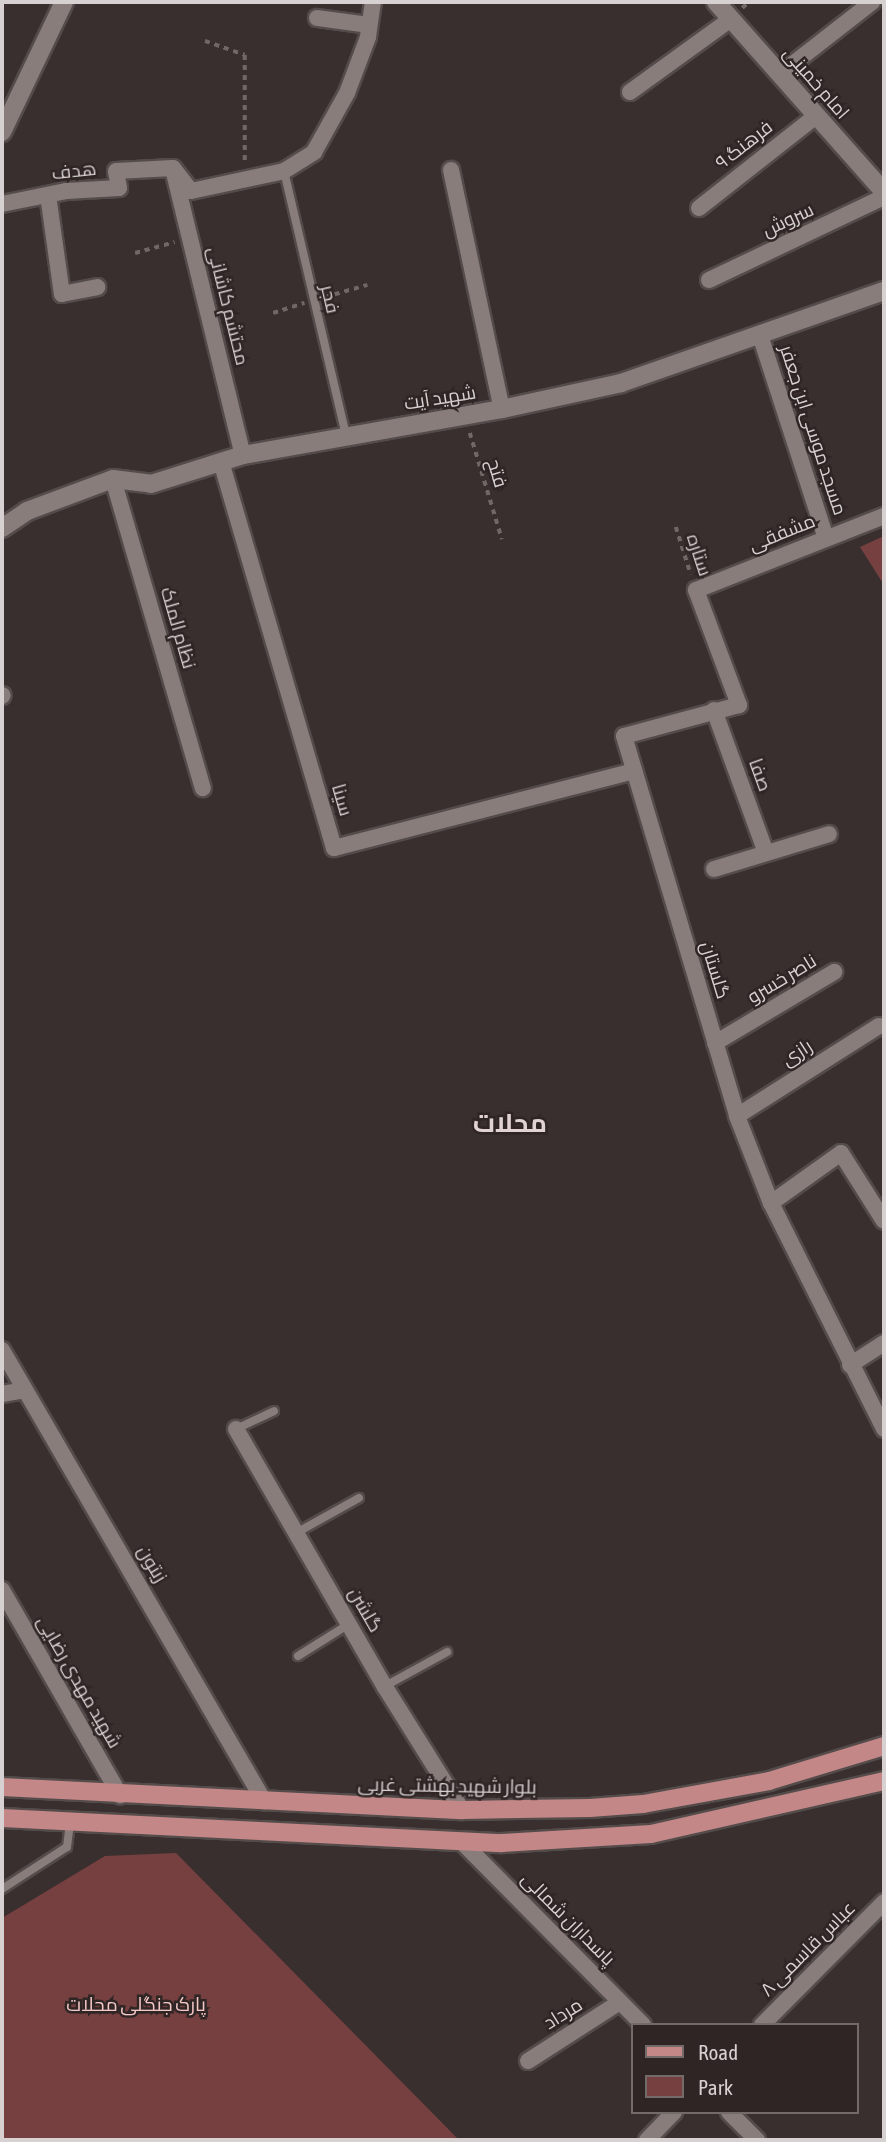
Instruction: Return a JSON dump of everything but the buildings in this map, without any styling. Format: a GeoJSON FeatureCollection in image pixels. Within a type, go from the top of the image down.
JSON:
{"type":"FeatureCollection","features":[{"type":"Feature","properties":{"kind":"main road","name":"بلوار شهید بهشتی غربی"},"geometry":{"type":"LineString","coordinates":[[2,1787],[462,1810],[643,1804],[769,1781],[884,1746]]}},
{"type":"Feature","properties":{"kind":"main road"},"geometry":{"type":"LineString","coordinates":[[2,1818],[463,1843],[651,1834],[883,1783]]}},
{"type":"Feature","properties":{"kind":"street"},"geometry":{"type":"LineString","coordinates":[[2,132],[64,2]]}},
{"type":"Feature","properties":{"kind":"street"},"geometry":{"type":"LineString","coordinates":[[173,167],[191,191],[284,171],[314,152],[347,93],[369,24],[373,2]]}},
{"type":"Feature","properties":{"kind":"street","name":"امام خمینی"},"geometry":{"type":"LineString","coordinates":[[716,2],[884,195]]}},
{"type":"Feature","properties":{"kind":"street"},"geometry":{"type":"LineString","coordinates":[[779,74],[872,2]]}},
{"type":"Feature","properties":{"kind":"street"},"geometry":{"type":"LineString","coordinates":[[317,18],[369,24]]}},
{"type":"Feature","properties":{"kind":"street"},"geometry":{"type":"LineString","coordinates":[[630,93],[731,19]]}},
{"type":"Feature","properties":{"kind":"street","name":"فرهنگ ۹"},"geometry":{"type":"LineString","coordinates":[[699,208],[816,116]]}},
{"type":"Feature","properties":{"kind":"street","name":"هدف"},"geometry":{"type":"LineString","coordinates":[[2,204],[48,195],[118,188],[116,171],[173,167]]}},
{"type":"Feature","properties":{"kind":"street","name":"محتشم کاشانی"},"geometry":{"type":"LineString","coordinates":[[173,167],[243,455]]}},
{"type":"Feature","properties":{"kind":"street"},"geometry":{"type":"LineString","coordinates":[[451,170],[502,410]]}},
{"type":"Feature","properties":{"kind":"street"},"geometry":{"type":"LineString","coordinates":[[48,195],[62,294],[97,287]]}},
{"type":"Feature","properties":{"kind":"street","name":"سروش"},"geometry":{"type":"LineString","coordinates":[[709,280],[884,195]]}},
{"type":"Feature","properties":{"kind":"street","name":"شهید آیت"},"geometry":{"type":"LineString","coordinates":[[2,528],[27,511],[113,479],[151,484],[222,465],[243,455],[465,414],[502,410],[621,383],[884,291]]}},
{"type":"Feature","properties":{"kind":"street","name":"مسجد موسی ابن جعفر"},"geometry":{"type":"LineString","coordinates":[[760,335],[827,538]]}},
{"type":"Feature","properties":{"kind":"street","name":"سینا"},"geometry":{"type":"LineString","coordinates":[[222,465],[334,848],[634,771]]}},
{"type":"Feature","properties":{"kind":"street","name":"نظام الملک"},"geometry":{"type":"LineString","coordinates":[[113,479],[203,788]]}},
{"type":"Feature","properties":{"kind":"street","name":"مشفقی"},"geometry":{"type":"LineString","coordinates":[[696,590],[884,516]]}},
{"type":"Feature","properties":{"kind":"street","name":"گلستان"},"geometry":{"type":"LineString","coordinates":[[696,590],[739,705],[624,736],[737,1116],[771,1203],[884,1429]]}},
{"type":"Feature","properties":{"kind":"street","name":"صفا"},"geometry":{"type":"LineString","coordinates":[[714,710],[766,853]]}},
{"type":"Feature","properties":{"kind":"street"},"geometry":{"type":"LineString","coordinates":[[714,869],[829,834]]}},
{"type":"Feature","properties":{"kind":"street","name":"ناصر خسرو"},"geometry":{"type":"LineString","coordinates":[[715,1043],[834,972]]}},
{"type":"Feature","properties":{"kind":"street","name":"رازی"},"geometry":{"type":"LineString","coordinates":[[737,1116],[879,1026]]}},
{"type":"Feature","properties":{"kind":"street"},"geometry":{"type":"LineString","coordinates":[[771,1203],[841,1153],[884,1221]]}},
{"type":"Feature","properties":{"kind":"street"},"geometry":{"type":"LineString","coordinates":[[850,1365],[884,1343]]}},
{"type":"Feature","properties":{"kind":"street","name":"زیتون"},"geometry":{"type":"LineString","coordinates":[[2,1350],[264,1801]]}},
{"type":"Feature","properties":{"kind":"street"},"geometry":{"type":"LineString","coordinates":[[2,1394],[25,1390]]}},
{"type":"Feature","properties":{"kind":"street","name":"گلشن"},"geometry":{"type":"LineString","coordinates":[[236,1429],[385,1686],[462,1810]]}},
{"type":"Feature","properties":{"kind":"street","name":"شهید مهدی رضایی"},"geometry":{"type":"LineString","coordinates":[[2,1590],[120,1795]]}},
{"type":"Feature","properties":{"kind":"street","name":"پاسداران شمالی"},"geometry":{"type":"LineString","coordinates":[[463,1843],[641,2023]]}},
{"type":"Feature","properties":{"kind":"street","name":"عباس قاسمی ۸"},"geometry":{"type":"LineString","coordinates":[[764,2023],[884,1902]]}},
{"type":"Feature","properties":{"kind":"street","name":"مرداد"},"geometry":{"type":"LineString","coordinates":[[528,2061],[620,2002]]}},
{"type":"Feature","properties":{"kind":"street"},"geometry":{"type":"LineString","coordinates":[[647,2140],[672,2114]]}},
{"type":"Feature","properties":{"kind":"street"},"geometry":{"type":"LineString","coordinates":[[731,2114],[757,2140]]}},
{"type":"Feature","properties":{"kind":"lane","name":"فجر"},"geometry":{"type":"LineString","coordinates":[[284,171],[346,435]]}},
{"type":"Feature","properties":{"kind":"lane"},"geometry":{"type":"LineString","coordinates":[[236,1429],[274,1411]]}},
{"type":"Feature","properties":{"kind":"lane"},"geometry":{"type":"LineString","coordinates":[[296,1533],[359,1498]]}},
{"type":"Feature","properties":{"kind":"lane"},"geometry":{"type":"LineString","coordinates":[[298,1656],[349,1624]]}},
{"type":"Feature","properties":{"kind":"lane"},"geometry":{"type":"LineString","coordinates":[[385,1686],[447,1652]]}},
{"type":"Feature","properties":{"kind":"lane"},"geometry":{"type":"LineString","coordinates":[[2,1889],[66,1847],[70,1822]]}},
{"type":"Feature","properties":{"kind":"path"},"geometry":{"type":"LineString","coordinates":[[205,41],[245,55],[246,179]]}},
{"type":"Feature","properties":{"kind":"path"},"geometry":{"type":"LineString","coordinates":[[135,253],[190,238]]}},
{"type":"Feature","properties":{"kind":"path"},"geometry":{"type":"LineString","coordinates":[[273,313],[368,285]]}},
{"type":"Feature","properties":{"kind":"path","name":"فتح"},"geometry":{"type":"LineString","coordinates":[[465,414],[502,539]]}},
{"type":"Feature","properties":{"kind":"path","name":"ستاره"},"geometry":{"type":"LineString","coordinates":[[676,527],[696,590]]}},
{"type":"Feature","properties":{"kind":"green space"},"geometry":{"type":"Polygon","coordinates":[[[884,536],[884,585],[860,547],[884,536]]]}},
{"type":"Feature","properties":{"kind":"green space","name":"پارک جنگلی محلات"},"geometry":{"type":"Polygon","coordinates":[[[176,1853],[459,2140],[2,2140],[2,1918],[105,1856],[176,1853]]]}},
{"type":"Feature","properties":{"kind":"district","name":"محلات"},"geometry":{"type":"Point","coordinates":[510,1124]}}]}
